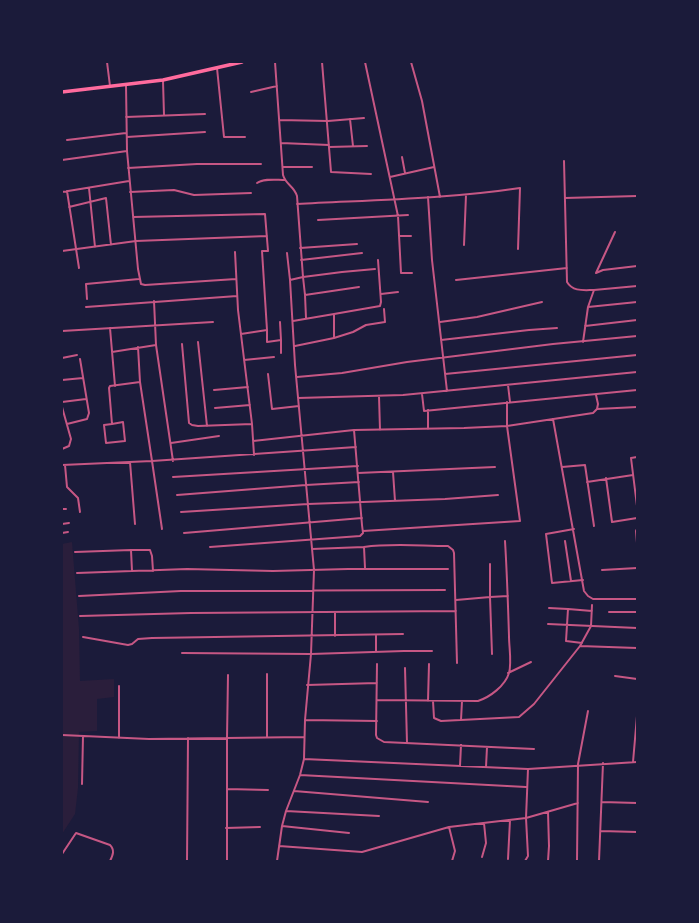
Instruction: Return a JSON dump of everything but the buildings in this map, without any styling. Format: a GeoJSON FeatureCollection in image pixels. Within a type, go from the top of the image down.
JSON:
{"type":"FeatureCollection","features":[{"type":"Feature","properties":{"kind":"main road"},"geometry":{"type":"LineString","coordinates":[[62,92],[163,80],[242,62]]}},
{"type":"Feature","properties":{"kind":"street"},"geometry":{"type":"LineString","coordinates":[[107,62],[110,86]]}},
{"type":"Feature","properties":{"kind":"street"},"geometry":{"type":"LineString","coordinates":[[275,62],[280,143],[285,180],[295,191],[297,204],[306,318]]}},
{"type":"Feature","properties":{"kind":"street"},"geometry":{"type":"LineString","coordinates":[[322,62],[331,172],[371,174]]}},
{"type":"Feature","properties":{"kind":"street"},"geometry":{"type":"LineString","coordinates":[[365,62],[395,198],[400,236],[401,273],[412,273]]}},
{"type":"Feature","properties":{"kind":"street"},"geometry":{"type":"LineString","coordinates":[[411,62],[422,101],[440,197]]}},
{"type":"Feature","properties":{"kind":"street"},"geometry":{"type":"LineString","coordinates":[[217,68],[224,137],[245,137]]}},
{"type":"Feature","properties":{"kind":"street"},"geometry":{"type":"LineString","coordinates":[[163,80],[164,115]]}},
{"type":"Feature","properties":{"kind":"street"},"geometry":{"type":"LineString","coordinates":[[126,84],[128,168],[139,280],[141,284],[145,285],[236,279]]}},
{"type":"Feature","properties":{"kind":"street"},"geometry":{"type":"LineString","coordinates":[[251,92],[277,86]]}},
{"type":"Feature","properties":{"kind":"street"},"geometry":{"type":"LineString","coordinates":[[126,117],[205,114]]}},
{"type":"Feature","properties":{"kind":"street"},"geometry":{"type":"LineString","coordinates":[[279,120],[328,121],[364,118]]}},
{"type":"Feature","properties":{"kind":"street"},"geometry":{"type":"LineString","coordinates":[[350,119],[353,146]]}},
{"type":"Feature","properties":{"kind":"street"},"geometry":{"type":"LineString","coordinates":[[127,136],[205,132]]}},
{"type":"Feature","properties":{"kind":"street"},"geometry":{"type":"LineString","coordinates":[[67,140],[126,133]]}},
{"type":"Feature","properties":{"kind":"street"},"geometry":{"type":"LineString","coordinates":[[280,143],[329,146],[367,146]]}},
{"type":"Feature","properties":{"kind":"street"},"geometry":{"type":"LineString","coordinates":[[62,160],[127,151]]}},
{"type":"Feature","properties":{"kind":"street"},"geometry":{"type":"LineString","coordinates":[[402,157],[405,173]]}},
{"type":"Feature","properties":{"kind":"street"},"geometry":{"type":"LineString","coordinates":[[564,161],[567,282],[570,287],[576,290],[637,286]]}},
{"type":"Feature","properties":{"kind":"street"},"geometry":{"type":"LineString","coordinates":[[128,168],[197,164],[261,164]]}},
{"type":"Feature","properties":{"kind":"street"},"geometry":{"type":"LineString","coordinates":[[283,167],[312,167]]}},
{"type":"Feature","properties":{"kind":"street"},"geometry":{"type":"LineString","coordinates":[[390,176],[434,167]]}},
{"type":"Feature","properties":{"kind":"street"},"geometry":{"type":"LineString","coordinates":[[257,183],[259,181],[285,180]]}},
{"type":"Feature","properties":{"kind":"street"},"geometry":{"type":"LineString","coordinates":[[62,192],[129,181]]}},
{"type":"Feature","properties":{"kind":"street"},"geometry":{"type":"LineString","coordinates":[[89,188],[95,247]]}},
{"type":"Feature","properties":{"kind":"street"},"geometry":{"type":"LineString","coordinates":[[297,204],[395,198],[428,198],[520,188],[518,248]]}},
{"type":"Feature","properties":{"kind":"street"},"geometry":{"type":"LineString","coordinates":[[130,192],[174,190],[194,195],[251,193]]}},
{"type":"Feature","properties":{"kind":"street"},"geometry":{"type":"LineString","coordinates":[[67,191],[79,268]]}},
{"type":"Feature","properties":{"kind":"street"},"geometry":{"type":"LineString","coordinates":[[464,244],[466,195]]}},
{"type":"Feature","properties":{"kind":"street"},"geometry":{"type":"LineString","coordinates":[[565,198],[637,196]]}},
{"type":"Feature","properties":{"kind":"street"},"geometry":{"type":"LineString","coordinates":[[69,207],[106,198],[111,245]]}},
{"type":"Feature","properties":{"kind":"street"},"geometry":{"type":"LineString","coordinates":[[428,198],[432,260],[447,391]]}},
{"type":"Feature","properties":{"kind":"street"},"geometry":{"type":"LineString","coordinates":[[133,216],[265,214],[268,251],[262,251],[267,342],[281,340]]}},
{"type":"Feature","properties":{"kind":"street"},"geometry":{"type":"LineString","coordinates":[[318,220],[408,215]]}},
{"type":"Feature","properties":{"kind":"street"},"geometry":{"type":"LineString","coordinates":[[616,232],[596,273],[603,270],[637,266]]}},
{"type":"Feature","properties":{"kind":"street"},"geometry":{"type":"LineString","coordinates":[[62,251],[136,242],[267,236]]}},
{"type":"Feature","properties":{"kind":"street"},"geometry":{"type":"LineString","coordinates":[[400,236],[411,236]]}},
{"type":"Feature","properties":{"kind":"street"},"geometry":{"type":"LineString","coordinates":[[300,248],[357,244]]}},
{"type":"Feature","properties":{"kind":"street"},"geometry":{"type":"LineString","coordinates":[[234,252],[237,296],[250,405],[254,455]]}},
{"type":"Feature","properties":{"kind":"street"},"geometry":{"type":"LineString","coordinates":[[277,861],[282,826],[286,811],[300,775],[304,760],[307,685],[311,654],[314,570],[296,377],[295,346],[287,253]]}},
{"type":"Feature","properties":{"kind":"street"},"geometry":{"type":"LineString","coordinates":[[301,260],[362,253]]}},
{"type":"Feature","properties":{"kind":"street"},"geometry":{"type":"LineString","coordinates":[[293,321],[380,306],[381,294],[378,260]]}},
{"type":"Feature","properties":{"kind":"street"},"geometry":{"type":"LineString","coordinates":[[456,280],[566,268]]}},
{"type":"Feature","properties":{"kind":"street"},"geometry":{"type":"LineString","coordinates":[[290,280],[303,277],[375,269]]}},
{"type":"Feature","properties":{"kind":"street"},"geometry":{"type":"LineString","coordinates":[[87,299],[86,284],[139,280]]}},
{"type":"Feature","properties":{"kind":"street"},"geometry":{"type":"LineString","coordinates":[[305,295],[359,286]]}},
{"type":"Feature","properties":{"kind":"street"},"geometry":{"type":"LineString","coordinates":[[583,342],[588,307],[594,290]]}},
{"type":"Feature","properties":{"kind":"street"},"geometry":{"type":"LineString","coordinates":[[381,294],[398,292]]}},
{"type":"Feature","properties":{"kind":"street"},"geometry":{"type":"LineString","coordinates":[[86,307],[237,296]]}},
{"type":"Feature","properties":{"kind":"street"},"geometry":{"type":"LineString","coordinates":[[154,302],[156,345],[173,460]]}},
{"type":"Feature","properties":{"kind":"street"},"geometry":{"type":"LineString","coordinates":[[440,322],[477,317],[542,302]]}},
{"type":"Feature","properties":{"kind":"street"},"geometry":{"type":"LineString","coordinates":[[588,307],[637,302]]}},
{"type":"Feature","properties":{"kind":"street"},"geometry":{"type":"LineString","coordinates":[[295,346],[334,338],[353,332],[366,325],[385,322],[384,310]]}},
{"type":"Feature","properties":{"kind":"street"},"geometry":{"type":"LineString","coordinates":[[334,314],[334,338]]}},
{"type":"Feature","properties":{"kind":"street"},"geometry":{"type":"LineString","coordinates":[[585,326],[637,320]]}},
{"type":"Feature","properties":{"kind":"street"},"geometry":{"type":"LineString","coordinates":[[62,331],[213,322]]}},
{"type":"Feature","properties":{"kind":"street"},"geometry":{"type":"LineString","coordinates":[[280,322],[281,353]]}},
{"type":"Feature","properties":{"kind":"street"},"geometry":{"type":"LineString","coordinates":[[110,328],[115,386]]}},
{"type":"Feature","properties":{"kind":"street"},"geometry":{"type":"LineString","coordinates":[[441,340],[557,328]]}},
{"type":"Feature","properties":{"kind":"street"},"geometry":{"type":"LineString","coordinates":[[241,334],[267,330]]}},
{"type":"Feature","properties":{"kind":"street"},"geometry":{"type":"LineString","coordinates":[[296,377],[342,373],[406,362],[637,336]]}},
{"type":"Feature","properties":{"kind":"street"},"geometry":{"type":"LineString","coordinates":[[198,342],[207,426]]}},
{"type":"Feature","properties":{"kind":"street"},"geometry":{"type":"LineString","coordinates":[[182,344],[188,419],[192,425],[207,426],[252,424]]}},
{"type":"Feature","properties":{"kind":"street"},"geometry":{"type":"LineString","coordinates":[[112,352],[156,345]]}},
{"type":"Feature","properties":{"kind":"street"},"geometry":{"type":"LineString","coordinates":[[138,347],[140,382],[162,529]]}},
{"type":"Feature","properties":{"kind":"street"},"geometry":{"type":"LineString","coordinates":[[62,358],[77,355]]}},
{"type":"Feature","properties":{"kind":"street"},"geometry":{"type":"LineString","coordinates":[[445,374],[637,355]]}},
{"type":"Feature","properties":{"kind":"street"},"geometry":{"type":"LineString","coordinates":[[244,360],[274,357]]}},
{"type":"Feature","properties":{"kind":"street"},"geometry":{"type":"LineString","coordinates":[[66,424],[87,420],[88,413],[80,359]]}},
{"type":"Feature","properties":{"kind":"street"},"geometry":{"type":"LineString","coordinates":[[298,398],[422,394],[637,372]]}},
{"type":"Feature","properties":{"kind":"street"},"geometry":{"type":"LineString","coordinates":[[268,374],[272,409],[299,406]]}},
{"type":"Feature","properties":{"kind":"street"},"geometry":{"type":"LineString","coordinates":[[62,380],[83,378]]}},
{"type":"Feature","properties":{"kind":"street"},"geometry":{"type":"LineString","coordinates":[[112,424],[108,390],[110,386],[140,382]]}},
{"type":"Feature","properties":{"kind":"street"},"geometry":{"type":"LineString","coordinates":[[363,531],[520,521],[507,426],[508,385]]}},
{"type":"Feature","properties":{"kind":"street"},"geometry":{"type":"LineString","coordinates":[[214,390],[248,387]]}},
{"type":"Feature","properties":{"kind":"street"},"geometry":{"type":"LineString","coordinates":[[422,394],[424,411],[637,390]]}},
{"type":"Feature","properties":{"kind":"street"},"geometry":{"type":"LineString","coordinates":[[253,441],[354,430],[507,426],[593,413],[597,409],[598,404],[596,395]]}},
{"type":"Feature","properties":{"kind":"street"},"geometry":{"type":"LineString","coordinates":[[379,396],[380,430]]}},
{"type":"Feature","properties":{"kind":"street"},"geometry":{"type":"LineString","coordinates":[[62,402],[86,399]]}},
{"type":"Feature","properties":{"kind":"street"},"geometry":{"type":"LineString","coordinates":[[215,408],[250,405]]}},
{"type":"Feature","properties":{"kind":"street"},"geometry":{"type":"LineString","coordinates":[[62,407],[70,443],[66,448],[62,449]]}},
{"type":"Feature","properties":{"kind":"street"},"geometry":{"type":"LineString","coordinates":[[597,409],[637,407]]}},
{"type":"Feature","properties":{"kind":"street"},"geometry":{"type":"LineString","coordinates":[[428,410],[428,429]]}},
{"type":"Feature","properties":{"kind":"street"},"geometry":{"type":"LineString","coordinates":[[553,419],[584,591],[592,599],[637,599]]}},
{"type":"Feature","properties":{"kind":"street"},"geometry":{"type":"LineString","coordinates":[[124,422],[125,441],[106,443],[104,425],[112,424],[124,422]]}},
{"type":"Feature","properties":{"kind":"street"},"geometry":{"type":"LineString","coordinates":[[210,548],[360,536],[363,531],[354,430]]}},
{"type":"Feature","properties":{"kind":"street"},"geometry":{"type":"LineString","coordinates":[[171,442],[219,436]]}},
{"type":"Feature","properties":{"kind":"street"},"geometry":{"type":"LineString","coordinates":[[80,512],[78,498],[67,487],[63,465],[173,460],[356,447]]}},
{"type":"Feature","properties":{"kind":"street"},"geometry":{"type":"LineString","coordinates":[[637,457],[631,458],[637,506]]}},
{"type":"Feature","properties":{"kind":"street"},"geometry":{"type":"LineString","coordinates":[[130,462],[135,524]]}},
{"type":"Feature","properties":{"kind":"street"},"geometry":{"type":"LineString","coordinates":[[562,467],[585,465],[594,526]]}},
{"type":"Feature","properties":{"kind":"street"},"geometry":{"type":"LineString","coordinates":[[173,477],[358,466]]}},
{"type":"Feature","properties":{"kind":"street"},"geometry":{"type":"LineString","coordinates":[[358,473],[495,467]]}},
{"type":"Feature","properties":{"kind":"street"},"geometry":{"type":"LineString","coordinates":[[393,472],[395,501]]}},
{"type":"Feature","properties":{"kind":"street"},"geometry":{"type":"LineString","coordinates":[[587,482],[634,475]]}},
{"type":"Feature","properties":{"kind":"street"},"geometry":{"type":"LineString","coordinates":[[606,478],[612,522],[637,518]]}},
{"type":"Feature","properties":{"kind":"street"},"geometry":{"type":"LineString","coordinates":[[177,495],[359,482]]}},
{"type":"Feature","properties":{"kind":"street"},"geometry":{"type":"LineString","coordinates":[[181,512],[498,495]]}},
{"type":"Feature","properties":{"kind":"street"},"geometry":{"type":"LineString","coordinates":[[184,533],[362,518]]}},
{"type":"Feature","properties":{"kind":"street"},"geometry":{"type":"LineString","coordinates":[[62,524],[69,523]]}},
{"type":"Feature","properties":{"kind":"street"},"geometry":{"type":"LineString","coordinates":[[637,529],[637,543]]}},
{"type":"Feature","properties":{"kind":"street"},"geometry":{"type":"LineString","coordinates":[[574,530],[546,534],[552,583],[583,580]]}},
{"type":"Feature","properties":{"kind":"street"},"geometry":{"type":"LineString","coordinates":[[62,533],[68,532]]}},
{"type":"Feature","properties":{"kind":"street"},"geometry":{"type":"LineString","coordinates":[[377,700],[478,701],[495,692],[508,673],[510,666],[505,541]]}},
{"type":"Feature","properties":{"kind":"street"},"geometry":{"type":"LineString","coordinates":[[565,541],[570,581]]}},
{"type":"Feature","properties":{"kind":"street"},"geometry":{"type":"LineString","coordinates":[[312,549],[372,546],[448,546],[453,550],[454,554],[457,662]]}},
{"type":"Feature","properties":{"kind":"street"},"geometry":{"type":"LineString","coordinates":[[364,547],[365,569]]}},
{"type":"Feature","properties":{"kind":"street"},"geometry":{"type":"LineString","coordinates":[[131,550],[132,571]]}},
{"type":"Feature","properties":{"kind":"street"},"geometry":{"type":"LineString","coordinates":[[75,552],[150,550],[153,570]]}},
{"type":"Feature","properties":{"kind":"street"},"geometry":{"type":"LineString","coordinates":[[490,564],[492,654]]}},
{"type":"Feature","properties":{"kind":"street"},"geometry":{"type":"LineString","coordinates":[[602,570],[637,568]]}},
{"type":"Feature","properties":{"kind":"street"},"geometry":{"type":"LineString","coordinates":[[77,573],[187,569],[448,569]]}},
{"type":"Feature","properties":{"kind":"street"},"geometry":{"type":"LineString","coordinates":[[79,596],[181,591],[445,590]]}},
{"type":"Feature","properties":{"kind":"street"},"geometry":{"type":"LineString","coordinates":[[456,600],[508,596]]}},
{"type":"Feature","properties":{"kind":"street"},"geometry":{"type":"LineString","coordinates":[[433,701],[433,715],[436,720],[441,721],[519,717],[534,704],[582,643],[591,626],[592,605]]}},
{"type":"Feature","properties":{"kind":"street"},"geometry":{"type":"LineString","coordinates":[[549,608],[592,611]]}},
{"type":"Feature","properties":{"kind":"street"},"geometry":{"type":"LineString","coordinates":[[568,609],[566,641],[582,643]]}},
{"type":"Feature","properties":{"kind":"street"},"geometry":{"type":"LineString","coordinates":[[80,616],[183,613],[456,611]]}},
{"type":"Feature","properties":{"kind":"street"},"geometry":{"type":"LineString","coordinates":[[335,612],[335,636]]}},
{"type":"Feature","properties":{"kind":"street"},"geometry":{"type":"LineString","coordinates":[[609,612],[637,612]]}},
{"type":"Feature","properties":{"kind":"street"},"geometry":{"type":"LineString","coordinates":[[548,624],[637,628]]}},
{"type":"Feature","properties":{"kind":"street"},"geometry":{"type":"LineString","coordinates":[[83,637],[128,645],[132,644],[138,639],[152,638],[403,634]]}},
{"type":"Feature","properties":{"kind":"street"},"geometry":{"type":"LineString","coordinates":[[376,635],[376,651]]}},
{"type":"Feature","properties":{"kind":"street"},"geometry":{"type":"LineString","coordinates":[[580,646],[637,648]]}},
{"type":"Feature","properties":{"kind":"street"},"geometry":{"type":"LineString","coordinates":[[182,653],[311,654],[376,651],[432,651]]}},
{"type":"Feature","properties":{"kind":"street"},"geometry":{"type":"LineString","coordinates":[[508,673],[531,662]]}},
{"type":"Feature","properties":{"kind":"street"},"geometry":{"type":"LineString","coordinates":[[377,664],[376,735],[380,740],[407,743],[534,749]]}},
{"type":"Feature","properties":{"kind":"street"},"geometry":{"type":"LineString","coordinates":[[428,701],[429,664]]}},
{"type":"Feature","properties":{"kind":"street"},"geometry":{"type":"LineString","coordinates":[[405,668],[407,743]]}},
{"type":"Feature","properties":{"kind":"street"},"geometry":{"type":"LineString","coordinates":[[267,674],[267,738]]}},
{"type":"Feature","properties":{"kind":"street"},"geometry":{"type":"LineString","coordinates":[[227,861],[228,675]]}},
{"type":"Feature","properties":{"kind":"street"},"geometry":{"type":"LineString","coordinates":[[614,676],[637,679]]}},
{"type":"Feature","properties":{"kind":"street"},"geometry":{"type":"LineString","coordinates":[[307,685],[377,683]]}},
{"type":"Feature","properties":{"kind":"street"},"geometry":{"type":"LineString","coordinates":[[119,686],[119,738]]}},
{"type":"Feature","properties":{"kind":"street"},"geometry":{"type":"LineString","coordinates":[[461,720],[462,701]]}},
{"type":"Feature","properties":{"kind":"street"},"geometry":{"type":"LineString","coordinates":[[577,861],[578,764],[588,711]]}},
{"type":"Feature","properties":{"kind":"street"},"geometry":{"type":"LineString","coordinates":[[633,762],[637,716]]}},
{"type":"Feature","properties":{"kind":"street"},"geometry":{"type":"LineString","coordinates":[[305,720],[377,721]]}},
{"type":"Feature","properties":{"kind":"street"},"geometry":{"type":"LineString","coordinates":[[62,735],[119,738],[304,737]]}},
{"type":"Feature","properties":{"kind":"street"},"geometry":{"type":"LineString","coordinates":[[82,784],[83,736]]}},
{"type":"Feature","properties":{"kind":"street"},"geometry":{"type":"LineString","coordinates":[[187,861],[188,738]]}},
{"type":"Feature","properties":{"kind":"street"},"geometry":{"type":"LineString","coordinates":[[460,766],[461,745]]}},
{"type":"Feature","properties":{"kind":"street"},"geometry":{"type":"LineString","coordinates":[[486,767],[487,747]]}},
{"type":"Feature","properties":{"kind":"street"},"geometry":{"type":"LineString","coordinates":[[304,760],[528,768],[578,764],[637,762]]}},
{"type":"Feature","properties":{"kind":"street"},"geometry":{"type":"LineString","coordinates":[[599,861],[604,763]]}},
{"type":"Feature","properties":{"kind":"street"},"geometry":{"type":"LineString","coordinates":[[525,861],[528,856],[526,787],[528,768]]}},
{"type":"Feature","properties":{"kind":"street"},"geometry":{"type":"LineString","coordinates":[[300,775],[526,787]]}},
{"type":"Feature","properties":{"kind":"street"},"geometry":{"type":"LineString","coordinates":[[227,789],[268,790]]}},
{"type":"Feature","properties":{"kind":"street"},"geometry":{"type":"LineString","coordinates":[[294,791],[428,802]]}},
{"type":"Feature","properties":{"kind":"street"},"geometry":{"type":"LineString","coordinates":[[602,802],[637,803]]}},
{"type":"Feature","properties":{"kind":"street"},"geometry":{"type":"LineString","coordinates":[[279,846],[362,852],[449,827],[526,818],[578,803]]}},
{"type":"Feature","properties":{"kind":"street"},"geometry":{"type":"LineString","coordinates":[[286,811],[379,816]]}},
{"type":"Feature","properties":{"kind":"street"},"geometry":{"type":"LineString","coordinates":[[548,812],[548,861]]}},
{"type":"Feature","properties":{"kind":"street"},"geometry":{"type":"LineString","coordinates":[[508,859],[510,820]]}},
{"type":"Feature","properties":{"kind":"street"},"geometry":{"type":"LineString","coordinates":[[482,857],[486,843],[484,823]]}},
{"type":"Feature","properties":{"kind":"street"},"geometry":{"type":"LineString","coordinates":[[282,826],[349,832]]}},
{"type":"Feature","properties":{"kind":"street"},"geometry":{"type":"LineString","coordinates":[[226,828],[260,827]]}},
{"type":"Feature","properties":{"kind":"street"},"geometry":{"type":"LineString","coordinates":[[449,827],[455,852],[452,861]]}},
{"type":"Feature","properties":{"kind":"street"},"geometry":{"type":"LineString","coordinates":[[601,832],[637,832]]}},
{"type":"Feature","properties":{"kind":"street"},"geometry":{"type":"LineString","coordinates":[[62,854],[76,833],[110,845],[114,852],[110,861]]}},
{"type":"Feature","properties":{"kind":"shaded area"},"geometry":{"type":"Polygon","coordinates":[[[72,542],[79,629],[80,681],[114,679],[114,697],[97,699],[97,731],[79,732],[78,788],[75,814],[62,834],[62,544],[72,542]]]}}]}
